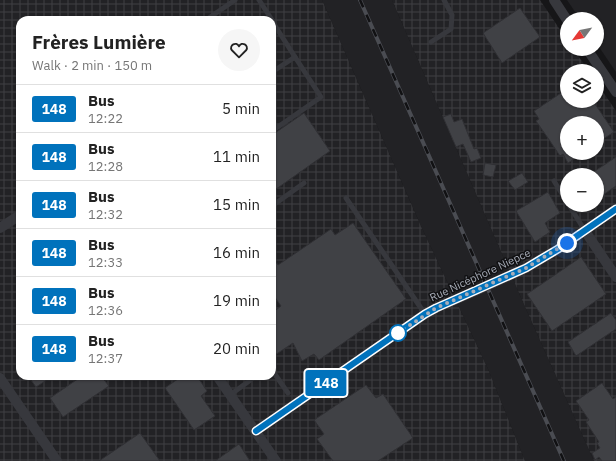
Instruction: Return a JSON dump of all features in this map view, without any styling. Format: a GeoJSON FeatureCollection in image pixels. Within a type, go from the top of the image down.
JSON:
{"type":"FeatureCollection","features":[{"type":"Feature","properties":{"kind":"street"},"geometry":{"type":"LineString","coordinates":[[554,0],[562,12]]}},
{"type":"Feature","properties":{"kind":"street"},"geometry":{"type":"LineString","coordinates":[[592,56],[614,86]]}},
{"type":"Feature","properties":{"kind":"street","name":"Rue Nicéphore Niepce"},"geometry":{"type":"LineString","coordinates":[[256,431],[425,314],[526,268],[558,249],[616,209]]}},
{"type":"Feature","properties":{"kind":"street"},"geometry":{"type":"LineString","coordinates":[[0,228],[16,218]]}},
{"type":"Feature","properties":{"kind":"street"},"geometry":{"type":"LineString","coordinates":[[585,231],[616,277]]}},
{"type":"Feature","properties":{"kind":"street"},"geometry":{"type":"LineString","coordinates":[[0,378],[57,461]]}},
{"type":"Feature","properties":{"kind":"street"},"geometry":{"type":"LineString","coordinates":[[220,380],[276,461]]}},
{"type":"Feature","properties":{"kind":"lane"},"geometry":{"type":"LineString","coordinates":[[212,16],[235,0]]}},
{"type":"Feature","properties":{"kind":"lane"},"geometry":{"type":"LineString","coordinates":[[259,0],[269,16]]}},
{"type":"Feature","properties":{"kind":"lane"},"geometry":{"type":"LineString","coordinates":[[431,42],[451,29],[452,15],[444,0]]}},
{"type":"Feature","properties":{"kind":"lane"},"geometry":{"type":"LineString","coordinates":[[276,26],[321,97],[276,128]]}},
{"type":"Feature","properties":{"kind":"lane"},"geometry":{"type":"LineString","coordinates":[[276,69],[295,57]]}},
{"type":"Feature","properties":{"kind":"lane"},"geometry":{"type":"LineString","coordinates":[[554,181],[560,191]]}},
{"type":"Feature","properties":{"kind":"lane"},"geometry":{"type":"LineString","coordinates":[[276,203],[304,183]]}},
{"type":"Feature","properties":{"kind":"lane"},"geometry":{"type":"LineString","coordinates":[[346,198],[425,314]]}},
{"type":"Feature","properties":{"kind":"lane"},"geometry":{"type":"LineString","coordinates":[[573,212],[585,231]]}},
{"type":"Feature","properties":{"kind":"lane"},"geometry":{"type":"LineString","coordinates":[[276,376],[288,393]]}},
{"type":"Feature","properties":{"kind":"lane"},"geometry":{"type":"LineString","coordinates":[[230,395],[251,380]]}},
{"type":"Feature","properties":{"kind":"shaded area"},"geometry":{"type":"Polygon","coordinates":[[[0,0],[322,0],[420,224],[488,369],[525,461],[0,461],[0,0]]]}},
{"type":"Feature","properties":{"kind":"shaded area"},"geometry":{"type":"Polygon","coordinates":[[[322,0],[392,0],[522,300],[594,461],[525,461],[488,369],[420,224],[322,0]]]}},
{"type":"Feature","properties":{"kind":"shaded area"},"geometry":{"type":"Polygon","coordinates":[[[392,0],[540,0],[560,30],[560,56],[578,56],[584,64],[560,64],[560,108],[604,108],[604,93],[616,111],[616,461],[594,461],[522,300],[392,0]]]}},
{"type":"Feature","properties":{"kind":"shaded area"},"geometry":{"type":"Polygon","coordinates":[[[567,0],[616,0],[616,72],[604,54],[604,12],[575,12],[567,0]]]}},
{"type":"Feature","properties":{"kind":"building"},"geometry":{"type":"Polygon","coordinates":[[[520,8],[540,37],[502,63],[483,33],[520,8]]]}},
{"type":"Feature","properties":{"kind":"building"},"geometry":{"type":"Polygon","coordinates":[[[560,94],[560,108],[598,108],[603,116],[560,116],[560,156],[536,121],[539,119],[534,111],[560,94]]]}},
{"type":"Feature","properties":{"kind":"building"},"geometry":{"type":"Polygon","coordinates":[[[304,113],[330,151],[276,189],[276,132],[304,113]]]}},
{"type":"Feature","properties":{"kind":"building"},"geometry":{"type":"Polygon","coordinates":[[[451,114],[454,122],[462,119],[474,149],[477,148],[481,158],[471,162],[463,144],[456,147],[443,117],[451,114]]]}},
{"type":"Feature","properties":{"kind":"building"},"geometry":{"type":"Polygon","coordinates":[[[604,117],[614,132],[604,138],[604,117]]]}},
{"type":"Feature","properties":{"kind":"building"},"geometry":{"type":"Polygon","coordinates":[[[616,157],[616,186],[604,194],[604,168],[600,168],[616,157]]]}},
{"type":"Feature","properties":{"kind":"building"},"geometry":{"type":"Polygon","coordinates":[[[485,163],[496,165],[493,177],[483,175],[485,163]]]}},
{"type":"Feature","properties":{"kind":"building"},"geometry":{"type":"Polygon","coordinates":[[[522,173],[528,182],[515,190],[508,181],[522,173]]]}},
{"type":"Feature","properties":{"kind":"building"},"geometry":{"type":"Polygon","coordinates":[[[548,192],[560,213],[545,223],[550,232],[535,242],[516,211],[548,192]]]}},
{"type":"Feature","properties":{"kind":"building"},"geometry":{"type":"Polygon","coordinates":[[[353,223],[406,299],[319,360],[314,354],[302,361],[293,343],[276,354],[276,310],[281,306],[276,299],[276,262],[278,265],[331,229],[335,235],[353,223]]]}},
{"type":"Feature","properties":{"kind":"building"},"geometry":{"type":"Polygon","coordinates":[[[581,257],[606,294],[552,331],[527,294],[581,257]]]}},
{"type":"Feature","properties":{"kind":"building"},"geometry":{"type":"Polygon","coordinates":[[[611,313],[616,320],[616,329],[576,356],[568,342],[611,313]]]}},
{"type":"Feature","properties":{"kind":"building"},"geometry":{"type":"Polygon","coordinates":[[[31,380],[47,380],[36,387],[31,380]]]}},
{"type":"Feature","properties":{"kind":"building"},"geometry":{"type":"Polygon","coordinates":[[[76,380],[104,380],[109,386],[63,417],[50,398],[76,380]]]}},
{"type":"Feature","properties":{"kind":"building"},"geometry":{"type":"Polygon","coordinates":[[[176,380],[200,380],[207,391],[201,396],[215,416],[194,430],[165,388],[176,380]]]}},
{"type":"Feature","properties":{"kind":"building"},"geometry":{"type":"Polygon","coordinates":[[[602,383],[613,399],[616,397],[616,461],[602,461],[599,457],[595,460],[592,453],[600,448],[597,443],[599,442],[586,422],[589,420],[576,401],[602,383]]]}},
{"type":"Feature","properties":{"kind":"building"},"geometry":{"type":"Polygon","coordinates":[[[366,385],[376,398],[383,394],[413,438],[378,461],[333,461],[317,439],[324,434],[314,420],[366,385]]]}},
{"type":"Feature","properties":{"kind":"building"},"geometry":{"type":"Polygon","coordinates":[[[140,433],[160,461],[99,461],[140,433]]]}},
{"type":"Feature","properties":{"kind":"building"},"geometry":{"type":"Polygon","coordinates":[[[239,444],[250,461],[215,461],[239,444]]]}},
{"type":"Feature","properties":{"kind":"railway"},"geometry":{"type":"LineString","coordinates":[[360,0],[564,461]]}},
{"type":"Feature","properties":{"kind":"bus line","name":"148"},"geometry":{"type":"LineString","coordinates":[[256,431],[425,314],[526,268],[558,249],[616,209]]}},
{"type":"Feature","properties":{"kind":"route"},"geometry":{"type":"LineString","coordinates":[[398,333],[436,308],[484,288],[526,268],[567,243]]}}]}
